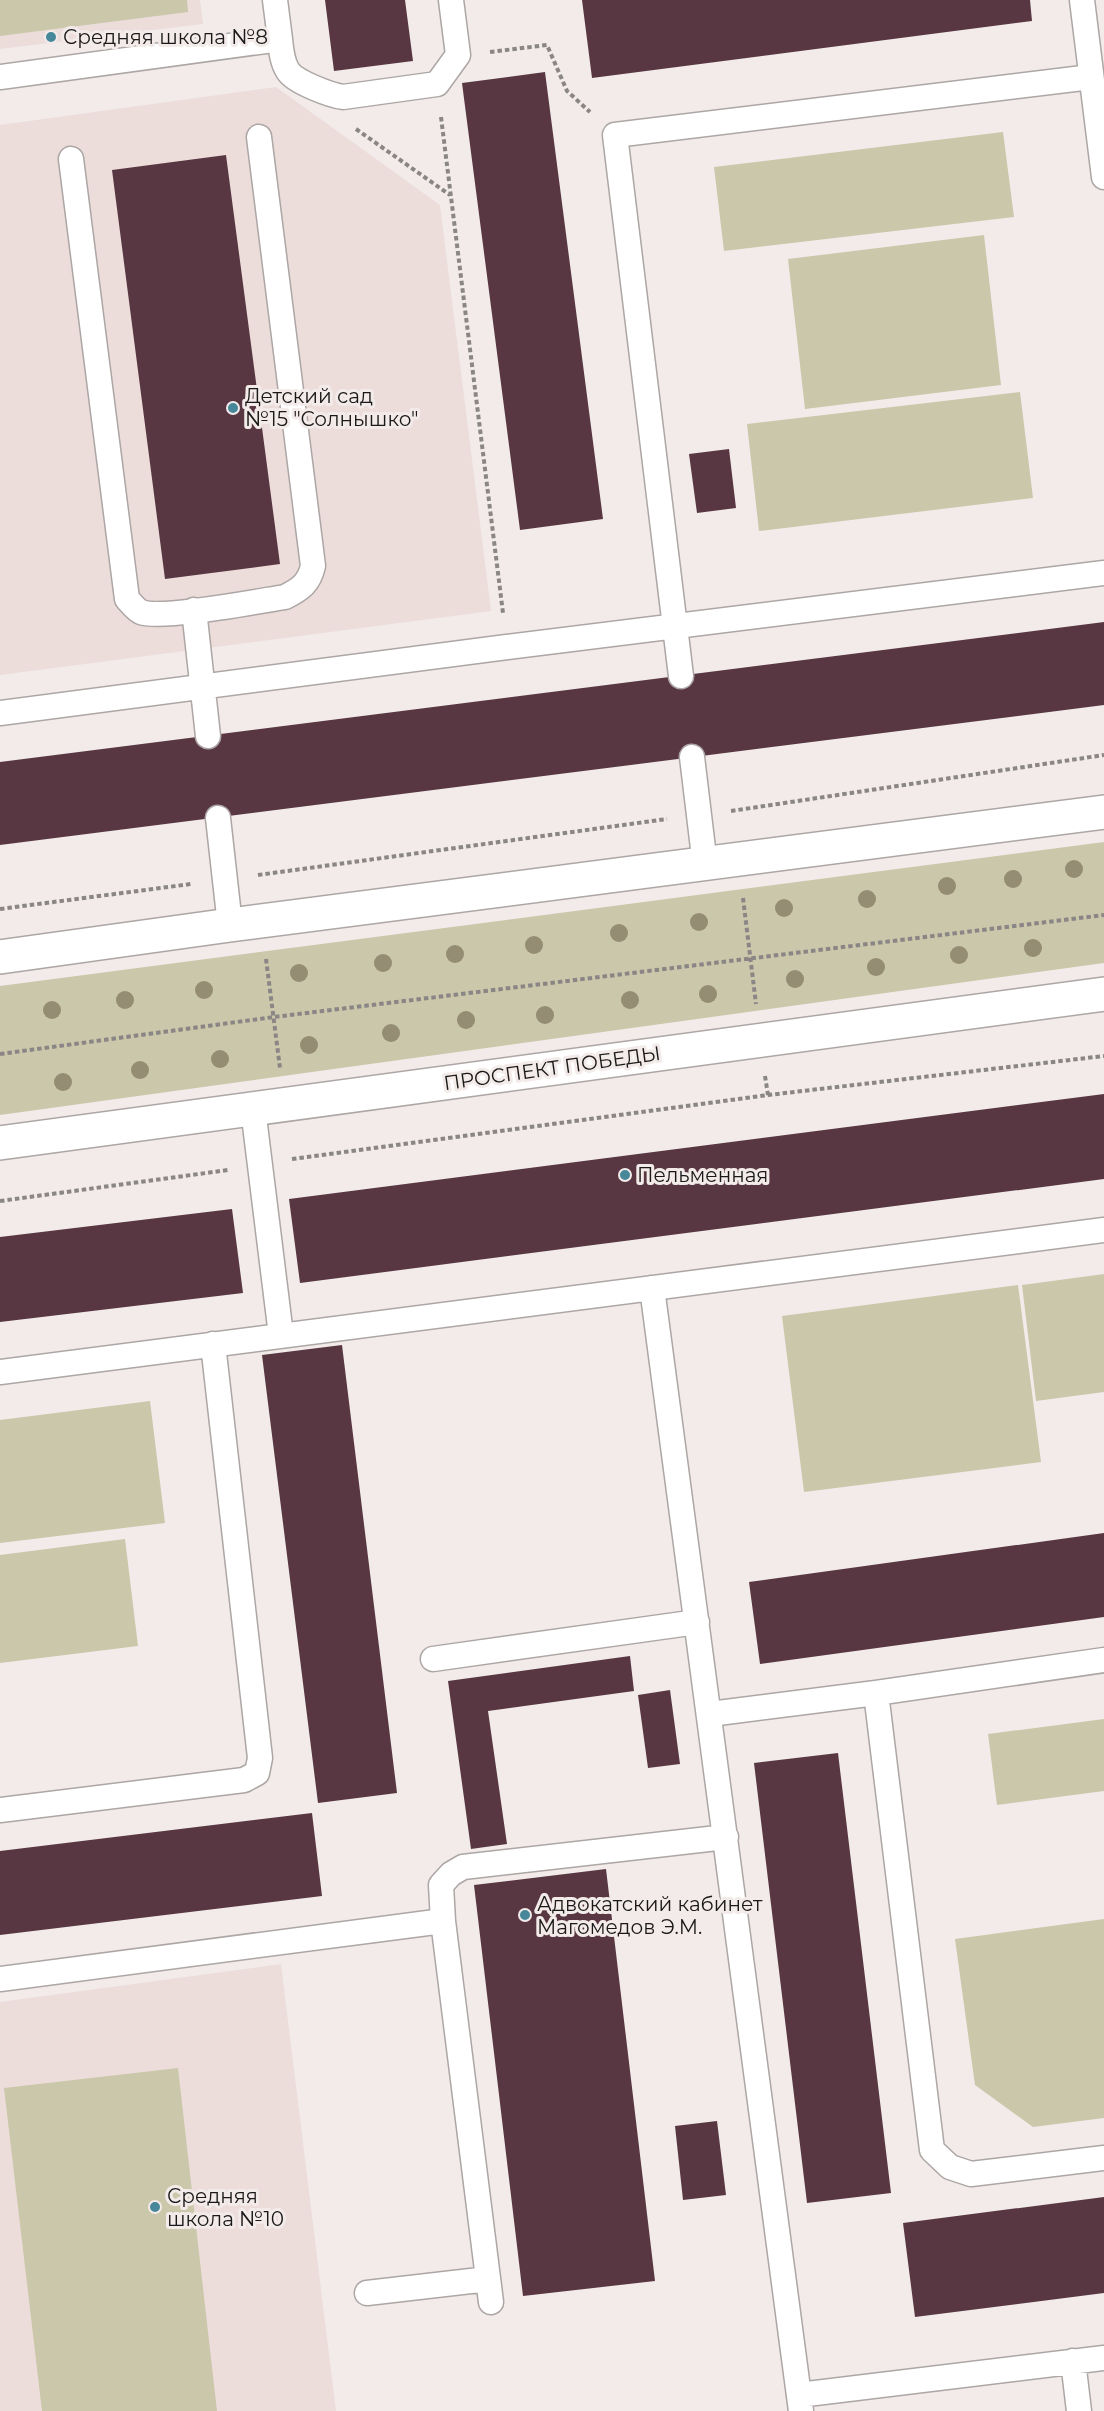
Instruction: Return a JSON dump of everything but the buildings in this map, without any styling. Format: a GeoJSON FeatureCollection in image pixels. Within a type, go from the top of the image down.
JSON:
{"type":"FeatureCollection","features":[{"type":"Feature","properties":{"kind":"main road"},"geometry":{"type":"LineString","coordinates":[[0,957],[1104,812]]}},
{"type":"Feature","properties":{"kind":"main road","name":"ПРОСПЕКТ ПОБЕДЫ"},"geometry":{"type":"LineString","coordinates":[[0,1143],[1104,994]]}},
{"type":"Feature","properties":{"kind":"lane"},"geometry":{"type":"LineString","coordinates":[[275,0],[283,62],[289,74],[330,95],[343,97],[437,84],[458,55],[451,0]]}},
{"type":"Feature","properties":{"kind":"lane"},"geometry":{"type":"LineString","coordinates":[[1082,0],[1104,177]]}},
{"type":"Feature","properties":{"kind":"lane"},"geometry":{"type":"LineString","coordinates":[[0,77],[280,39]]}},
{"type":"Feature","properties":{"kind":"lane"},"geometry":{"type":"LineString","coordinates":[[681,676],[615,135],[1091,76]]}},
{"type":"Feature","properties":{"kind":"lane"},"geometry":{"type":"LineString","coordinates":[[71,159],[127,599],[140,612],[156,614],[194,610],[285,597],[298,591],[310,580],[314,566],[259,136]]}},
{"type":"Feature","properties":{"kind":"lane"},"geometry":{"type":"LineString","coordinates":[[0,713],[507,646],[1104,573]]}},
{"type":"Feature","properties":{"kind":"lane"},"geometry":{"type":"LineString","coordinates":[[194,610],[208,736]]}},
{"type":"Feature","properties":{"kind":"lane"},"geometry":{"type":"LineString","coordinates":[[692,757],[705,865]]}},
{"type":"Feature","properties":{"kind":"lane"},"geometry":{"type":"LineString","coordinates":[[218,818],[225,879],[246,923]]}},
{"type":"Feature","properties":{"kind":"lane"},"geometry":{"type":"LineString","coordinates":[[253,1109],[281,1335]]}},
{"type":"Feature","properties":{"kind":"lane"},"geometry":{"type":"LineString","coordinates":[[0,1372],[1104,1230]]}},
{"type":"Feature","properties":{"kind":"lane"},"geometry":{"type":"LineString","coordinates":[[652,1288],[800,2403],[1104,2358]]}},
{"type":"Feature","properties":{"kind":"lane"},"geometry":{"type":"LineString","coordinates":[[0,1810],[244,1780],[257,1773],[260,1758],[213,1344]]}},
{"type":"Feature","properties":{"kind":"lane"},"geometry":{"type":"LineString","coordinates":[[433,1659],[697,1622]]}},
{"type":"Feature","properties":{"kind":"lane"},"geometry":{"type":"LineString","coordinates":[[710,1714],[1104,1660]]}},
{"type":"Feature","properties":{"kind":"lane"},"geometry":{"type":"LineString","coordinates":[[876,1693],[932,2150],[950,2168],[971,2174],[1104,2158]]}},
{"type":"Feature","properties":{"kind":"lane"},"geometry":{"type":"LineString","coordinates":[[367,2293],[490,2291],[443,1921],[441,1885],[451,1874],[463,1868],[726,1837]]}},
{"type":"Feature","properties":{"kind":"lane"},"geometry":{"type":"LineString","coordinates":[[0,1979],[443,1921]]}},
{"type":"Feature","properties":{"kind":"lane"},"geometry":{"type":"LineString","coordinates":[[1073,2361],[1079,2411]]}},
{"type":"Feature","properties":{"kind":"path"},"geometry":{"type":"LineString","coordinates":[[458,55],[547,45],[567,91],[615,135]]}},
{"type":"Feature","properties":{"kind":"path"},"geometry":{"type":"LineString","coordinates":[[437,84],[507,646]]}},
{"type":"Feature","properties":{"kind":"path"},"geometry":{"type":"LineString","coordinates":[[348,124],[451,195]]}},
{"type":"Feature","properties":{"kind":"path"},"geometry":{"type":"LineString","coordinates":[[0,909],[732,811],[1104,755]]}},
{"type":"Feature","properties":{"kind":"path"},"geometry":{"type":"LineString","coordinates":[[732,811],[768,1095]]}},
{"type":"Feature","properties":{"kind":"path"},"geometry":{"type":"LineString","coordinates":[[0,1054],[274,1017],[1104,915]]}},
{"type":"Feature","properties":{"kind":"path"},"geometry":{"type":"LineString","coordinates":[[246,923],[274,1017],[292,1159]]}},
{"type":"Feature","properties":{"kind":"path"},"geometry":{"type":"LineString","coordinates":[[0,1201],[768,1095],[1104,1056]]}},
{"type":"Feature","properties":{"kind":"shaded area","name":"Средняя школа №8"},"geometry":{"type":"Polygon","coordinates":[[[0,0],[200,0],[203,24],[0,49],[0,0]]]}},
{"type":"Feature","properties":{"kind":"shaded area","name":"Средняя школа №8"},"geometry":{"type":"Polygon","coordinates":[[[0,0],[187,0],[188,12],[0,36],[0,0]]]}},
{"type":"Feature","properties":{"kind":"shaded area","name":"Детский сад №15 \"Солнышко\""},"geometry":{"type":"Polygon","coordinates":[[[276,87],[440,205],[491,611],[0,675],[0,125],[276,87]]]}},
{"type":"Feature","properties":{"kind":"shaded area"},"geometry":{"type":"Polygon","coordinates":[[[1003,132],[1014,217],[724,251],[714,167],[1003,132]]]}},
{"type":"Feature","properties":{"kind":"shaded area"},"geometry":{"type":"Polygon","coordinates":[[[984,235],[1001,385],[805,409],[788,259],[984,235]]]}},
{"type":"Feature","properties":{"kind":"shaded area"},"geometry":{"type":"Polygon","coordinates":[[[1020,392],[1033,498],[759,531],[747,424],[1020,392]]]}},
{"type":"Feature","properties":{"kind":"shaded area"},"geometry":{"type":"Polygon","coordinates":[[[1104,842],[1104,963],[0,1115],[0,986],[1104,842]]]}},
{"type":"Feature","properties":{"kind":"shaded area"},"geometry":{"type":"Polygon","coordinates":[[[1104,1274],[1104,1392],[1036,1401],[1022,1285],[1104,1274]]]}},
{"type":"Feature","properties":{"kind":"shaded area"},"geometry":{"type":"Polygon","coordinates":[[[1018,1285],[1041,1462],[804,1492],[782,1316],[1018,1285]]]}},
{"type":"Feature","properties":{"kind":"shaded area"},"geometry":{"type":"Polygon","coordinates":[[[150,1401],[165,1523],[0,1543],[0,1420],[150,1401]]]}},
{"type":"Feature","properties":{"kind":"shaded area"},"geometry":{"type":"Polygon","coordinates":[[[125,1539],[138,1646],[0,1663],[0,1555],[125,1539]]]}},
{"type":"Feature","properties":{"kind":"shaded area"},"geometry":{"type":"Polygon","coordinates":[[[1104,1719],[1104,1791],[997,1805],[988,1734],[1104,1719]]]}},
{"type":"Feature","properties":{"kind":"shaded area"},"geometry":{"type":"Polygon","coordinates":[[[1104,1919],[1104,2118],[1033,2127],[975,2085],[955,1939],[1104,1919]]]}},
{"type":"Feature","properties":{"kind":"shaded area","name":"Средняя школа №10"},"geometry":{"type":"Polygon","coordinates":[[[281,1964],[336,2411],[0,2411],[0,2002],[281,1964]]]}},
{"type":"Feature","properties":{"kind":"shaded area"},"geometry":{"type":"Polygon","coordinates":[[[178,2068],[217,2411],[42,2411],[4,2088],[178,2068]]]}},
{"type":"Feature","properties":{"kind":"place","name":"Средняя школа №8"},"geometry":{"type":"Point","coordinates":[51,37]}},
{"type":"Feature","properties":{"kind":"place","name":"Детский сад №15 \"Солнышко\""},"geometry":{"type":"Point","coordinates":[233,408]}},
{"type":"Feature","properties":{"kind":"place","name":"Пельменная"},"geometry":{"type":"Point","coordinates":[625,1175]}},
{"type":"Feature","properties":{"kind":"place","name":"Адвокатский кабинет Магомедов Э.М."},"geometry":{"type":"Point","coordinates":[525,1915]}},
{"type":"Feature","properties":{"kind":"place","name":"Средняя школа №10"},"geometry":{"type":"Point","coordinates":[155,2207]}}]}
